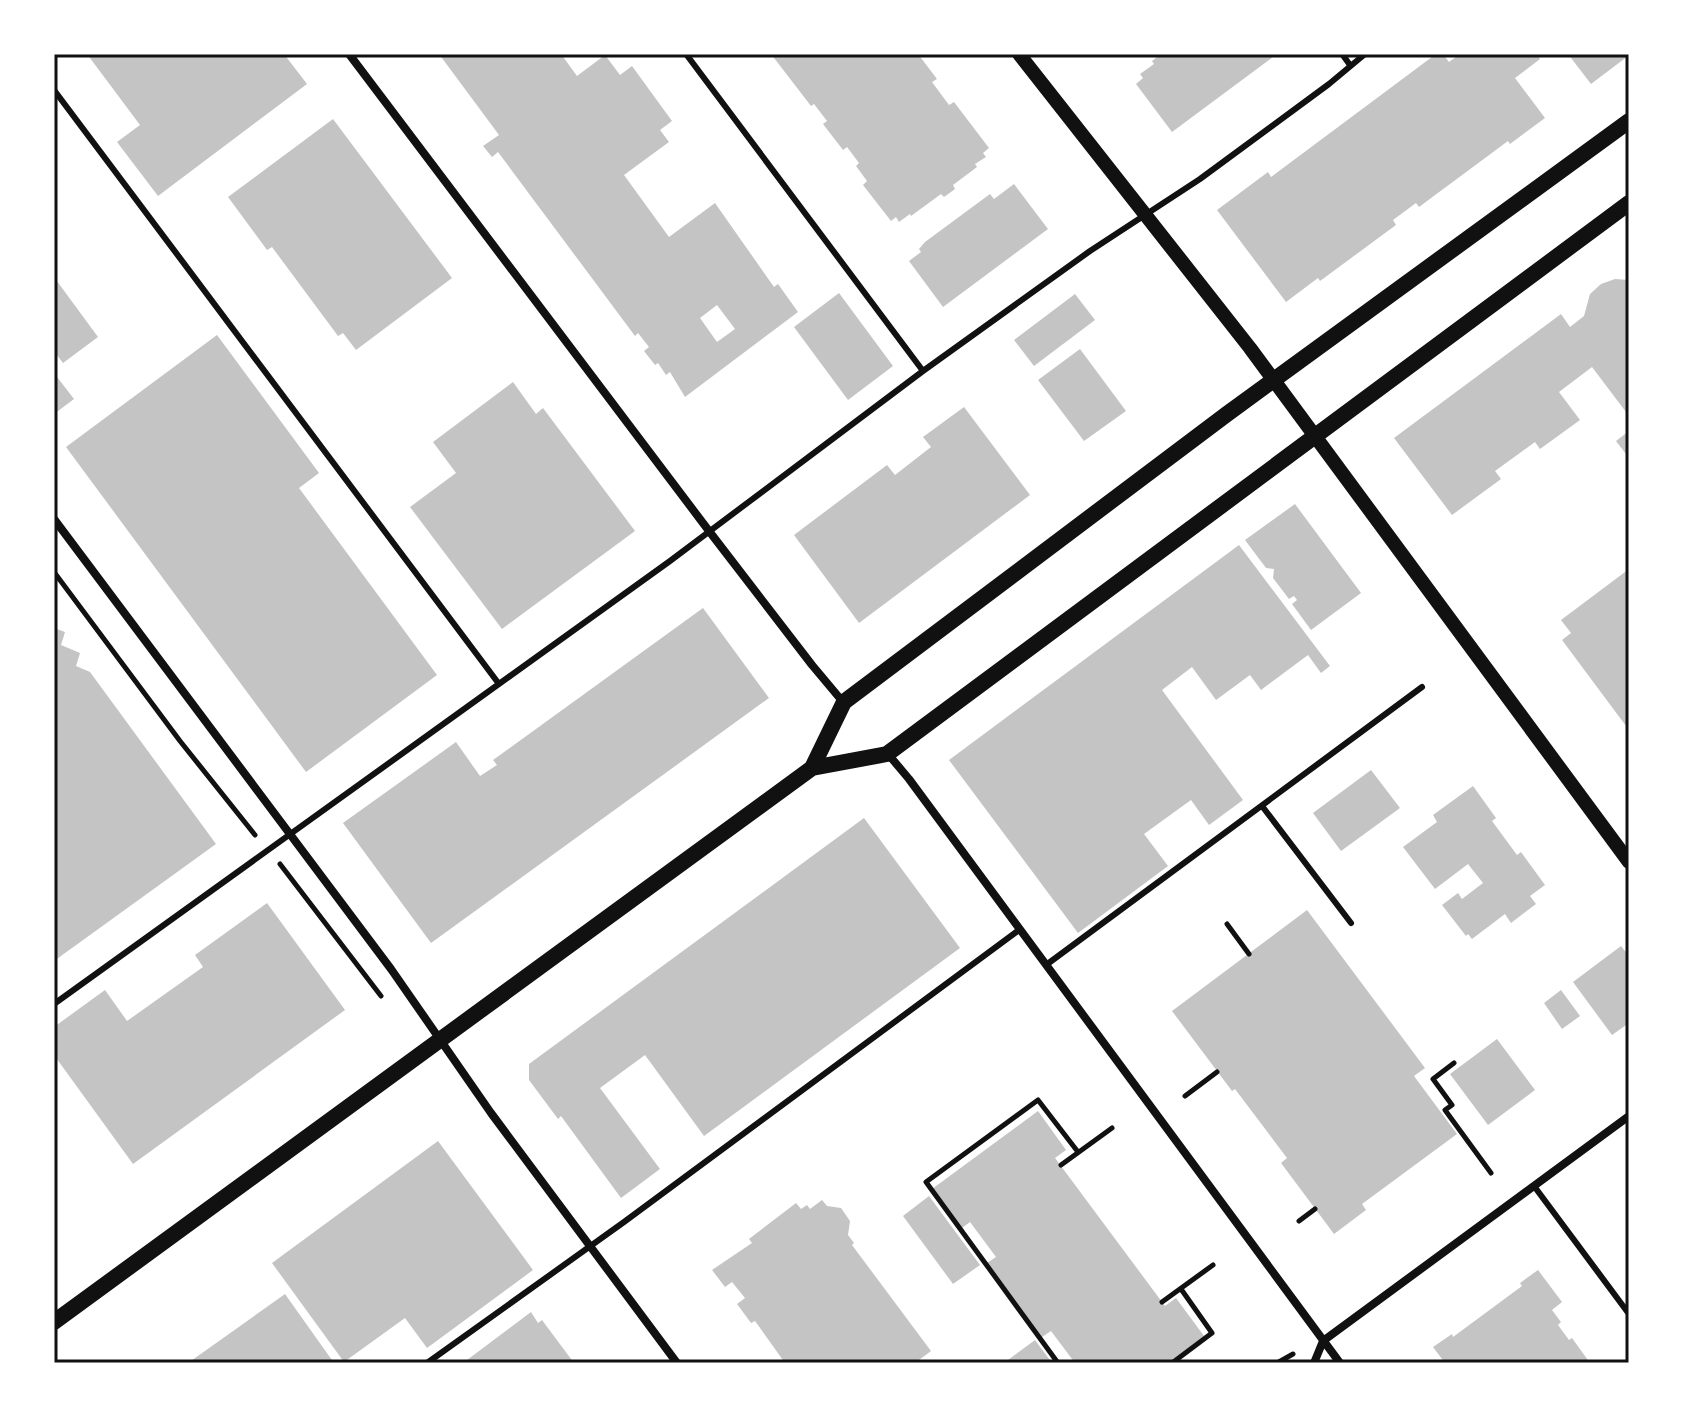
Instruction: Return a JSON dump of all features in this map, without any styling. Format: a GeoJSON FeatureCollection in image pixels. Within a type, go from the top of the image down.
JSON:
{"type":"FeatureCollection","features":[{"type":"Feature","properties":{"kind":"main road"},"geometry":{"type":"LineString","coordinates":[[812,768],[844,702],[1273,380],[1629,121]]}},
{"type":"Feature","properties":{"kind":"main road"},"geometry":{"type":"LineString","coordinates":[[54,1322],[812,768],[887,754],[1629,203]]}},
{"type":"Feature","properties":{"kind":"street"},"geometry":{"type":"LineString","coordinates":[[349,54],[709,531],[844,702]]}},
{"type":"Feature","properties":{"kind":"street"},"geometry":{"type":"LineString","coordinates":[[1019,54],[1273,380],[1629,862]]}},
{"type":"Feature","properties":{"kind":"street"},"geometry":{"type":"LineString","coordinates":[[54,519],[290,834],[491,1113],[677,1363]]}},
{"type":"Feature","properties":{"kind":"street"},"geometry":{"type":"LineString","coordinates":[[887,754],[909,779],[1340,1363]]}},
{"type":"Feature","properties":{"kind":"street"},"geometry":{"type":"LineString","coordinates":[[1314,1363],[1323,1341],[1629,1116]]}},
{"type":"Feature","properties":{"kind":"lane"},"geometry":{"type":"LineString","coordinates":[[686,54],[923,371]]}},
{"type":"Feature","properties":{"kind":"lane"},"geometry":{"type":"LineString","coordinates":[[1342,54],[1350,65]]}},
{"type":"Feature","properties":{"kind":"lane"},"geometry":{"type":"LineString","coordinates":[[54,1004],[499,684],[923,371],[1098,246],[1200,179],[1365,54]]}},
{"type":"Feature","properties":{"kind":"lane"},"geometry":{"type":"LineString","coordinates":[[54,90],[499,684]]}},
{"type":"Feature","properties":{"kind":"lane"},"geometry":{"type":"LineString","coordinates":[[1046,965],[1422,687]]}},
{"type":"Feature","properties":{"kind":"lane"},"geometry":{"type":"LineString","coordinates":[[1262,806],[1351,923]]}},
{"type":"Feature","properties":{"kind":"lane"},"geometry":{"type":"LineString","coordinates":[[427,1363],[1019,930]]}},
{"type":"Feature","properties":{"kind":"lane"},"geometry":{"type":"LineString","coordinates":[[1534,1186],[1629,1314]]}},
{"type":"Feature","properties":{"kind":"path"},"geometry":{"type":"LineString","coordinates":[[54,572],[180,741],[258,839]]}},
{"type":"Feature","properties":{"kind":"path"},"geometry":{"type":"LineString","coordinates":[[283,867],[376,992]]}},
{"type":"Feature","properties":{"kind":"path"},"geometry":{"type":"LineString","coordinates":[[1227,924],[1249,954]]}},
{"type":"Feature","properties":{"kind":"path"},"geometry":{"type":"LineString","coordinates":[[1454,1063],[1433,1079],[1452,1105],[1445,1110],[1491,1173]]}},
{"type":"Feature","properties":{"kind":"path"},"geometry":{"type":"LineString","coordinates":[[1185,1096],[1217,1072]]}},
{"type":"Feature","properties":{"kind":"path"},"geometry":{"type":"LineString","coordinates":[[1058,1363],[926,1182],[1038,1100],[1078,1152]]}},
{"type":"Feature","properties":{"kind":"path"},"geometry":{"type":"LineString","coordinates":[[1061,1165],[1112,1128]]}},
{"type":"Feature","properties":{"kind":"path"},"geometry":{"type":"LineString","coordinates":[[1299,1221],[1315,1209]]}},
{"type":"Feature","properties":{"kind":"path"},"geometry":{"type":"LineString","coordinates":[[1162,1302],[1213,1265]]}},
{"type":"Feature","properties":{"kind":"path"},"geometry":{"type":"LineString","coordinates":[[1172,1363],[1212,1333],[1181,1289]]}},
{"type":"Feature","properties":{"kind":"building"},"geometry":{"type":"Polygon","coordinates":[[[87,54],[284,54],[307,84],[158,196],[117,142],[140,125],[87,54]]]}},
{"type":"Feature","properties":{"kind":"building"},"geometry":{"type":"Polygon","coordinates":[[[439,54],[561,54],[577,76],[605,55],[620,75],[632,66],[672,121],[660,130],[669,142],[624,175],[669,237],[715,203],[774,287],[778,284],[798,312],[685,397],[670,372],[666,375],[644,351],[649,347],[638,333],[635,336],[498,152],[492,157],[483,146],[499,135],[439,54]],[[717,305],[700,318],[717,342],[735,329],[717,305]]]}},
{"type":"Feature","properties":{"kind":"building"},"geometry":{"type":"Polygon","coordinates":[[[771,54],[918,54],[937,79],[932,82],[949,105],[954,102],[989,148],[983,153],[986,157],[975,164],[977,167],[953,185],[955,189],[944,197],[941,194],[899,222],[896,217],[891,221],[863,185],[867,181],[856,166],[859,163],[847,147],[843,150],[823,124],[827,121],[814,104],[811,106],[771,54]]]}},
{"type":"Feature","properties":{"kind":"building"},"geometry":{"type":"Polygon","coordinates":[[[1161,54],[1277,54],[1172,132],[1136,84],[1143,78],[1140,74],[1154,64],[1152,61],[1161,54]]]}},
{"type":"Feature","properties":{"kind":"building"},"geometry":{"type":"Polygon","coordinates":[[[1436,54],[1443,54],[1449,62],[1460,54],[1537,54],[1540,59],[1515,78],[1545,118],[1510,144],[1508,141],[1419,207],[1416,203],[1393,220],[1396,225],[1286,302],[1217,210],[1268,172],[1271,177],[1436,54]]]}},
{"type":"Feature","properties":{"kind":"building"},"geometry":{"type":"Polygon","coordinates":[[[1568,54],[1626,54],[1628,56],[1591,84],[1568,54]]]}},
{"type":"Feature","properties":{"kind":"building"},"geometry":{"type":"Polygon","coordinates":[[[333,119],[452,278],[356,350],[343,333],[338,336],[272,247],[267,250],[228,197],[333,119]]]}},
{"type":"Feature","properties":{"kind":"building"},"geometry":{"type":"Polygon","coordinates":[[[1014,184],[1048,229],[943,307],[909,261],[921,252],[919,249],[925,242],[990,194],[994,199],[1014,184]]]}},
{"type":"Feature","properties":{"kind":"building"},"geometry":{"type":"Polygon","coordinates":[[[54,277],[98,337],[63,363],[54,351],[54,277]]]}},
{"type":"Feature","properties":{"kind":"building"},"geometry":{"type":"Polygon","coordinates":[[[1615,279],[1629,280],[1629,416],[1592,367],[1559,392],[1580,420],[1540,449],[1535,442],[1495,471],[1501,479],[1452,515],[1394,438],[1561,314],[1570,327],[1584,316],[1590,294],[1601,284],[1615,279]]]}},
{"type":"Feature","properties":{"kind":"building"},"geometry":{"type":"Polygon","coordinates":[[[839,293],[893,366],[848,400],[794,327],[839,293]]]}},
{"type":"Feature","properties":{"kind":"building"},"geometry":{"type":"Polygon","coordinates":[[[1075,294],[1095,320],[1034,366],[1014,340],[1075,294]]]}},
{"type":"Feature","properties":{"kind":"building"},"geometry":{"type":"Polygon","coordinates":[[[217,335],[319,473],[299,488],[437,675],[306,772],[66,447],[217,335]]]}},
{"type":"Feature","properties":{"kind":"building"},"geometry":{"type":"Polygon","coordinates":[[[1080,349],[1126,411],[1084,441],[1038,380],[1080,349]]]}},
{"type":"Feature","properties":{"kind":"building"},"geometry":{"type":"Polygon","coordinates":[[[54,373],[74,399],[54,414],[54,373]]]}},
{"type":"Feature","properties":{"kind":"building"},"geometry":{"type":"Polygon","coordinates":[[[513,382],[536,414],[543,408],[635,531],[502,629],[410,507],[456,473],[433,442],[513,382]]]}},
{"type":"Feature","properties":{"kind":"building"},"geometry":{"type":"Polygon","coordinates":[[[964,407],[1030,495],[859,623],[794,535],[887,465],[895,475],[931,447],[923,437],[964,407]]]}},
{"type":"Feature","properties":{"kind":"building"},"geometry":{"type":"Polygon","coordinates":[[[1629,431],[1629,458],[1616,441],[1629,431]]]}},
{"type":"Feature","properties":{"kind":"building"},"geometry":{"type":"Polygon","coordinates":[[[1295,504],[1361,593],[1311,630],[1292,604],[1297,600],[1294,596],[1289,599],[1273,578],[1274,569],[1266,568],[1245,540],[1295,504]]]}},
{"type":"Feature","properties":{"kind":"building"},"geometry":{"type":"Polygon","coordinates":[[[1239,545],[1330,666],[1321,673],[1308,655],[1261,690],[1250,675],[1216,700],[1192,667],[1162,690],[1243,800],[1209,825],[1191,800],[1144,834],[1168,866],[1078,933],[949,760],[1239,545]]]}},
{"type":"Feature","properties":{"kind":"building"},"geometry":{"type":"Polygon","coordinates":[[[1629,569],[1629,730],[1562,640],[1571,633],[1561,620],[1629,569]]]}},
{"type":"Feature","properties":{"kind":"building"},"geometry":{"type":"Polygon","coordinates":[[[703,608],[769,698],[431,943],[343,823],[456,742],[480,776],[497,765],[493,760],[703,608]]]}},
{"type":"Feature","properties":{"kind":"building"},"geometry":{"type":"Polygon","coordinates":[[[54,628],[65,632],[61,645],[80,653],[76,666],[90,672],[216,844],[54,961],[54,628]]]}},
{"type":"Feature","properties":{"kind":"building"},"geometry":{"type":"Polygon","coordinates":[[[1371,770],[1400,808],[1341,851],[1313,813],[1371,770]]]}},
{"type":"Feature","properties":{"kind":"building"},"geometry":{"type":"Polygon","coordinates":[[[1473,786],[1496,818],[1492,821],[1517,855],[1521,852],[1545,885],[1530,896],[1536,904],[1511,923],[1505,914],[1472,939],[1468,934],[1466,936],[1442,905],[1458,893],[1462,899],[1483,883],[1468,864],[1435,889],[1403,847],[1437,822],[1433,815],[1473,786]]]}},
{"type":"Feature","properties":{"kind":"building"},"geometry":{"type":"Polygon","coordinates":[[[864,818],[960,948],[704,1136],[645,1055],[600,1088],[660,1169],[621,1198],[561,1116],[558,1119],[529,1080],[529,1064],[864,818]]]}},
{"type":"Feature","properties":{"kind":"building"},"geometry":{"type":"Polygon","coordinates":[[[267,903],[345,1010],[133,1164],[54,1055],[54,1027],[105,990],[127,1021],[203,967],[195,955],[267,903]]]}},
{"type":"Feature","properties":{"kind":"building"},"geometry":{"type":"Polygon","coordinates":[[[1307,910],[1425,1068],[1414,1076],[1457,1134],[1362,1204],[1366,1210],[1334,1234],[1281,1163],[1287,1158],[1172,1011],[1307,910]]]}},
{"type":"Feature","properties":{"kind":"building"},"geometry":{"type":"Polygon","coordinates":[[[1621,946],[1629,956],[1629,1023],[1612,1035],[1573,982],[1621,946]]]}},
{"type":"Feature","properties":{"kind":"building"},"geometry":{"type":"Polygon","coordinates":[[[1561,990],[1580,1016],[1562,1029],[1544,1003],[1561,990]]]}},
{"type":"Feature","properties":{"kind":"building"},"geometry":{"type":"Polygon","coordinates":[[[1497,1039],[1535,1090],[1488,1125],[1450,1074],[1497,1039]]]}},
{"type":"Feature","properties":{"kind":"building"},"geometry":{"type":"Polygon","coordinates":[[[1038,1111],[1066,1150],[1055,1158],[1165,1306],[1176,1298],[1204,1336],[1168,1363],[1075,1363],[1051,1331],[1042,1337],[987,1263],[996,1257],[970,1222],[962,1228],[932,1189],[1038,1111]]]}},
{"type":"Feature","properties":{"kind":"building"},"geometry":{"type":"Polygon","coordinates":[[[438,1141],[533,1270],[427,1348],[405,1318],[344,1362],[272,1263],[438,1141]]]}},
{"type":"Feature","properties":{"kind":"building"},"geometry":{"type":"Polygon","coordinates":[[[929,1196],[980,1265],[953,1284],[903,1216],[929,1196]]]}},
{"type":"Feature","properties":{"kind":"building"},"geometry":{"type":"Polygon","coordinates":[[[822,1200],[827,1206],[841,1208],[850,1221],[848,1235],[854,1243],[852,1245],[931,1351],[915,1363],[785,1363],[755,1321],[751,1323],[737,1304],[745,1298],[732,1282],[725,1287],[712,1270],[752,1243],[749,1239],[796,1203],[801,1209],[807,1205],[810,1209],[822,1200]]]}},
{"type":"Feature","properties":{"kind":"building"},"geometry":{"type":"Polygon","coordinates":[[[1538,1270],[1562,1302],[1552,1310],[1561,1322],[1558,1325],[1590,1363],[1445,1363],[1433,1347],[1452,1334],[1453,1337],[1522,1286],[1520,1283],[1538,1270]]]}},
{"type":"Feature","properties":{"kind":"building"},"geometry":{"type":"Polygon","coordinates":[[[285,1294],[334,1363],[188,1363],[285,1294]]]}},
{"type":"Feature","properties":{"kind":"building"},"geometry":{"type":"Polygon","coordinates":[[[531,1312],[538,1323],[542,1320],[574,1363],[463,1363],[531,1312]]]}},
{"type":"Feature","properties":{"kind":"building"},"geometry":{"type":"Polygon","coordinates":[[[1035,1340],[1052,1363],[1010,1363],[1008,1360],[1035,1340]]]}}]}
